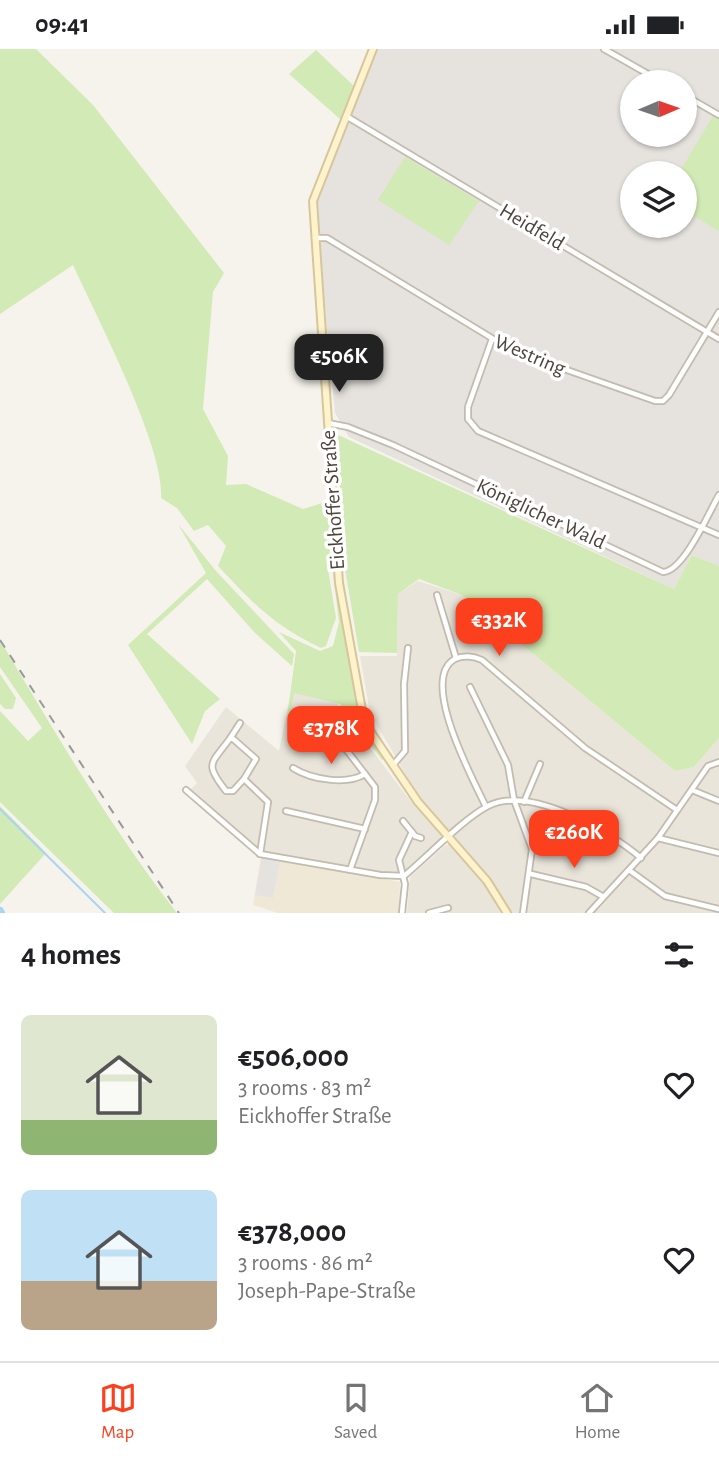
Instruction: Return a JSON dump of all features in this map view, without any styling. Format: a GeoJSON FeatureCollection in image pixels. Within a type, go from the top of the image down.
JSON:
{"type":"FeatureCollection","features":[{"type":"Feature","properties":{"kind":"main road","name":"Eickhoffer Straße"},"geometry":{"type":"LineString","coordinates":[[373,49],[314,194],[338,569],[362,710],[370,731],[449,838],[486,881],[507,913]]}},
{"type":"Feature","properties":{"kind":"street"},"geometry":{"type":"LineString","coordinates":[[604,49],[642,70]]}},
{"type":"Feature","properties":{"kind":"street"},"geometry":{"type":"LineString","coordinates":[[697,102],[719,115]]}},
{"type":"Feature","properties":{"kind":"street","name":"Heidfeld"},"geometry":{"type":"LineString","coordinates":[[345,115],[719,339]]}},
{"type":"Feature","properties":{"kind":"street","name":"Westring"},"geometry":{"type":"LineString","coordinates":[[315,238],[327,238],[527,358],[659,402],[669,395],[719,311]]}},
{"type":"Feature","properties":{"kind":"street"},"geometry":{"type":"LineString","coordinates":[[492,339],[468,407],[468,419],[478,431],[719,535]]}},
{"type":"Feature","properties":{"kind":"street","name":"Königlicher Wald"},"geometry":{"type":"LineString","coordinates":[[327,423],[348,427],[393,445],[663,572],[671,570],[701,529],[719,495]]}},
{"type":"Feature","properties":{"kind":"street"},"geometry":{"type":"LineString","coordinates":[[437,596],[456,658]]}},
{"type":"Feature","properties":{"kind":"street"},"geometry":{"type":"LineString","coordinates":[[393,765],[405,751],[404,684],[408,648]]}},
{"type":"Feature","properties":{"kind":"street"},"geometry":{"type":"LineString","coordinates":[[486,807],[447,716],[443,679],[446,667],[456,658],[477,657],[482,660],[585,748],[677,810]]}},
{"type":"Feature","properties":{"kind":"street"},"geometry":{"type":"LineString","coordinates":[[470,687],[508,765],[514,800],[532,849],[531,874],[523,913]]}},
{"type":"Feature","properties":{"kind":"street"},"geometry":{"type":"LineString","coordinates":[[302,720],[330,731],[365,774],[376,793],[350,870]]}},
{"type":"Feature","properties":{"kind":"street"},"geometry":{"type":"LineString","coordinates":[[232,737],[256,759],[233,791],[226,791],[211,773],[211,766],[240,723]]}},
{"type":"Feature","properties":{"kind":"street"},"geometry":{"type":"LineString","coordinates":[[589,913],[658,838],[705,770],[713,763],[719,762]]}},
{"type":"Feature","properties":{"kind":"street"},"geometry":{"type":"LineString","coordinates":[[524,801],[540,764]]}},
{"type":"Feature","properties":{"kind":"street"},"geometry":{"type":"LineString","coordinates":[[293,768],[300,773],[349,782],[365,774]]}},
{"type":"Feature","properties":{"kind":"street"},"geometry":{"type":"LineString","coordinates":[[244,779],[268,802],[260,855]]}},
{"type":"Feature","properties":{"kind":"street"},"geometry":{"type":"LineString","coordinates":[[186,790],[260,855],[350,870],[404,876],[486,807],[514,800],[544,805],[600,830],[618,839],[641,857]]}},
{"type":"Feature","properties":{"kind":"street"},"geometry":{"type":"LineString","coordinates":[[692,790],[719,801]]}},
{"type":"Feature","properties":{"kind":"street"},"geometry":{"type":"LineString","coordinates":[[286,811],[292,815],[365,828]]}},
{"type":"Feature","properties":{"kind":"street"},"geometry":{"type":"LineString","coordinates":[[403,821],[421,838]]}},
{"type":"Feature","properties":{"kind":"street"},"geometry":{"type":"LineString","coordinates":[[402,913],[404,876],[399,860],[412,832]]}},
{"type":"Feature","properties":{"kind":"street"},"geometry":{"type":"LineString","coordinates":[[658,838],[719,853]]}},
{"type":"Feature","properties":{"kind":"street"},"geometry":{"type":"LineString","coordinates":[[629,870],[665,895],[719,909]]}},
{"type":"Feature","properties":{"kind":"street"},"geometry":{"type":"LineString","coordinates":[[531,874],[579,884],[603,896]]}},
{"type":"Feature","properties":{"kind":"street"},"geometry":{"type":"LineString","coordinates":[[429,913],[448,908]]}},
{"type":"Feature","properties":{"kind":"shaded area"},"geometry":{"type":"Polygon","coordinates":[[[378,49],[719,49],[719,566],[692,555],[674,589],[349,437],[335,413],[315,202],[378,49]]]}},
{"type":"Feature","properties":{"kind":"shaded area"},"geometry":{"type":"Polygon","coordinates":[[[418,581],[462,595],[675,771],[694,767],[719,738],[719,913],[510,913],[492,883],[423,804],[370,713],[360,656],[397,656],[398,594],[418,581]]]}},
{"type":"Feature","properties":{"kind":"shaded area"},"geometry":{"type":"Polygon","coordinates":[[[291,692],[336,702],[405,794],[441,835],[441,839],[406,870],[397,875],[256,850],[190,790],[197,783],[185,766],[226,707],[279,751],[291,692]]]}},
{"type":"Feature","properties":{"kind":"shaded area"},"geometry":{"type":"Polygon","coordinates":[[[446,845],[450,845],[489,890],[503,913],[407,913],[410,877],[446,845]]]}},
{"type":"Feature","properties":{"kind":"shaded area"},"geometry":{"type":"Polygon","coordinates":[[[261,856],[400,882],[399,913],[278,913],[253,905],[261,856]]]}},
{"type":"Feature","properties":{"kind":"shaded area"},"geometry":{"type":"Polygon","coordinates":[[[262,858],[280,861],[273,898],[255,895],[262,858]]]}},
{"type":"Feature","properties":{"kind":"green space"},"geometry":{"type":"Polygon","coordinates":[[[0,49],[36,49],[93,105],[224,273],[213,292],[203,409],[228,456],[226,485],[246,484],[303,509],[329,501],[334,555],[326,557],[336,618],[326,646],[321,648],[290,631],[254,602],[218,566],[226,546],[208,525],[194,531],[177,508],[161,498],[159,475],[141,415],[73,265],[0,314],[0,49]]]}},
{"type":"Feature","properties":{"kind":"green space"},"geometry":{"type":"Polygon","coordinates":[[[316,50],[354,86],[340,119],[289,74],[316,50]]]}},
{"type":"Feature","properties":{"kind":"green space"},"geometry":{"type":"Polygon","coordinates":[[[714,114],[719,117],[719,231],[697,218],[697,161],[686,161],[697,147],[714,114]]]}},
{"type":"Feature","properties":{"kind":"green space"},"geometry":{"type":"Polygon","coordinates":[[[405,157],[479,201],[449,245],[378,200],[405,157]]]}},
{"type":"Feature","properties":{"kind":"green space"},"geometry":{"type":"Polygon","coordinates":[[[336,434],[674,589],[692,555],[719,566],[719,738],[694,767],[675,771],[462,595],[419,579],[398,594],[397,653],[359,652],[345,569],[336,434]]]}},
{"type":"Feature","properties":{"kind":"green space"},"geometry":{"type":"Polygon","coordinates":[[[178,524],[216,571],[294,654],[292,666],[255,633],[207,579],[147,634],[220,699],[205,711],[192,744],[128,645],[206,573],[178,524]]]}},
{"type":"Feature","properties":{"kind":"green space"},"geometry":{"type":"Polygon","coordinates":[[[333,573],[337,578],[368,732],[384,758],[382,760],[340,704],[294,693],[290,717],[287,717],[296,651],[279,632],[320,651],[333,646],[339,622],[333,573]]]}},
{"type":"Feature","properties":{"kind":"green space"},"geometry":{"type":"Polygon","coordinates":[[[0,640],[106,814],[177,913],[114,913],[0,802],[0,711],[28,741],[42,728],[0,667],[0,640]]]}},
{"type":"Feature","properties":{"kind":"green space"},"geometry":{"type":"Polygon","coordinates":[[[0,674],[16,698],[13,709],[5,709],[0,704],[0,674]]]}},
{"type":"Feature","properties":{"kind":"green space"},"geometry":{"type":"Polygon","coordinates":[[[0,806],[46,853],[0,904],[0,806]]]}},
{"type":"Feature","properties":{"kind":"waterway"},"geometry":{"type":"LineString","coordinates":[[0,809],[105,913]]}},
{"type":"Feature","properties":{"kind":"railway"},"geometry":{"type":"LineString","coordinates":[[0,640],[179,913]]}}]}
